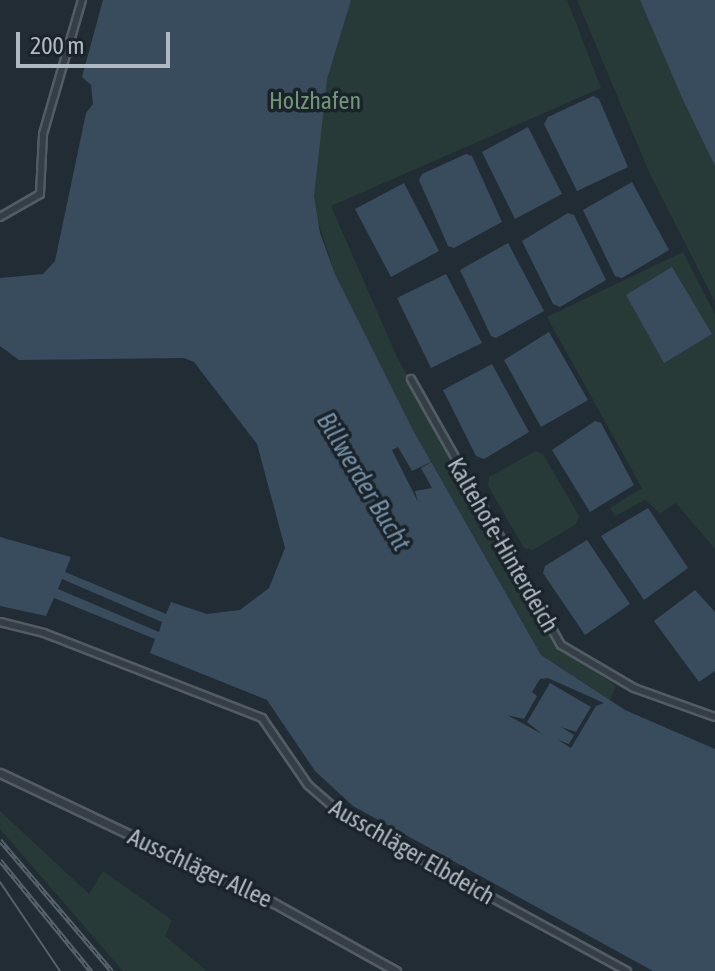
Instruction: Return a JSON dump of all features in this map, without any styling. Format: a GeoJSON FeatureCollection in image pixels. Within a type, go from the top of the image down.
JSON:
{"type":"FeatureCollection","features":[{"type":"Feature","properties":{"kind":"street"},"geometry":{"type":"LineString","coordinates":[[0,217],[40,194],[43,134],[82,0]]}},
{"type":"Feature","properties":{"kind":"street","name":"Kaltehofe-Hinterdeich"},"geometry":{"type":"LineString","coordinates":[[411,379],[561,645],[628,685],[715,717]]}},
{"type":"Feature","properties":{"kind":"street","name":"Ausschläger Elbdeich"},"geometry":{"type":"LineString","coordinates":[[0,622],[44,633],[262,718],[308,785],[346,818],[627,971]]}},
{"type":"Feature","properties":{"kind":"street","name":"Ausschläger Allee"},"geometry":{"type":"LineString","coordinates":[[0,773],[272,902],[396,971]]}},
{"type":"Feature","properties":{"kind":"green space","name":"Holzhafen"},"geometry":{"type":"Polygon","coordinates":[[[219,0],[567,0],[601,88],[331,206],[396,355],[533,609],[555,643],[616,686],[610,700],[541,655],[413,430],[335,274],[315,212],[219,0]]]}},
{"type":"Feature","properties":{"kind":"green space"},"geometry":{"type":"Polygon","coordinates":[[[577,0],[640,0],[715,166],[715,302],[649,172],[577,0]]]}},
{"type":"Feature","properties":{"kind":"green space"},"geometry":{"type":"Polygon","coordinates":[[[683,252],[715,315],[715,549],[676,503],[660,513],[645,500],[615,516],[610,508],[642,488],[547,317],[683,252]]]}},
{"type":"Feature","properties":{"kind":"green space"},"geometry":{"type":"Polygon","coordinates":[[[536,451],[543,454],[579,516],[576,524],[533,550],[524,548],[488,486],[489,477],[536,451]]]}},
{"type":"Feature","properties":{"kind":"green space"},"geometry":{"type":"Polygon","coordinates":[[[0,811],[89,894],[103,871],[172,920],[165,936],[207,971],[123,971],[0,829],[0,811]]]}},
{"type":"Feature","properties":{"kind":"water","name":"Billwerder Bucht"},"geometry":{"type":"Polygon","coordinates":[[[103,0],[351,0],[327,79],[314,196],[320,233],[335,274],[413,430],[541,655],[625,710],[715,749],[715,971],[653,971],[353,806],[315,771],[267,700],[150,653],[155,639],[54,598],[46,616],[0,606],[0,537],[71,557],[65,572],[166,614],[171,602],[207,614],[240,610],[269,588],[285,548],[257,444],[194,362],[184,358],[19,360],[0,346],[0,278],[43,274],[55,261],[86,113],[93,104],[91,85],[82,77],[103,0]],[[62,579],[58,589],[159,632],[162,622],[62,579]]]}},
{"type":"Feature","properties":{"kind":"water"},"geometry":{"type":"Polygon","coordinates":[[[640,0],[715,0],[715,166],[683,100],[640,0]]]}},
{"type":"Feature","properties":{"kind":"water"},"geometry":{"type":"Polygon","coordinates":[[[593,96],[599,99],[628,167],[577,191],[544,124],[548,117],[593,96]]]}},
{"type":"Feature","properties":{"kind":"water"},"geometry":{"type":"Polygon","coordinates":[[[528,127],[562,194],[515,219],[482,152],[528,127]]]}},
{"type":"Feature","properties":{"kind":"water"},"geometry":{"type":"Polygon","coordinates":[[[466,154],[472,156],[502,222],[454,248],[448,246],[419,180],[422,174],[466,154]]]}},
{"type":"Feature","properties":{"kind":"water"},"geometry":{"type":"Polygon","coordinates":[[[632,182],[669,250],[622,278],[615,276],[583,210],[632,182]]]}},
{"type":"Feature","properties":{"kind":"water"},"geometry":{"type":"Polygon","coordinates":[[[404,183],[439,251],[391,277],[355,209],[404,183]]]}},
{"type":"Feature","properties":{"kind":"water"},"geometry":{"type":"Polygon","coordinates":[[[568,213],[574,215],[606,280],[560,307],[553,304],[522,241],[568,213]]]}},
{"type":"Feature","properties":{"kind":"water"},"geometry":{"type":"Polygon","coordinates":[[[508,243],[544,311],[496,338],[491,336],[460,270],[508,243]]]}},
{"type":"Feature","properties":{"kind":"water"},"geometry":{"type":"Polygon","coordinates":[[[672,267],[712,334],[664,363],[626,295],[672,267]]]}},
{"type":"Feature","properties":{"kind":"water"},"geometry":{"type":"Polygon","coordinates":[[[446,274],[482,343],[431,368],[397,298],[446,274]]]}},
{"type":"Feature","properties":{"kind":"water"},"geometry":{"type":"Polygon","coordinates":[[[549,332],[588,400],[541,427],[504,360],[549,332]]]}},
{"type":"Feature","properties":{"kind":"water"},"geometry":{"type":"Polygon","coordinates":[[[492,364],[529,432],[484,459],[476,456],[443,390],[492,364]]]}},
{"type":"Feature","properties":{"kind":"water"},"geometry":{"type":"Polygon","coordinates":[[[595,421],[601,423],[634,485],[590,512],[552,450],[595,421]]]}},
{"type":"Feature","properties":{"kind":"water"},"geometry":{"type":"Polygon","coordinates":[[[648,508],[688,568],[644,600],[601,536],[648,508]]]}},
{"type":"Feature","properties":{"kind":"water"},"geometry":{"type":"Polygon","coordinates":[[[587,540],[630,604],[585,635],[543,573],[545,566],[587,540]]]}},
{"type":"Feature","properties":{"kind":"water"},"geometry":{"type":"Polygon","coordinates":[[[695,590],[715,612],[715,671],[699,682],[654,621],[695,590]]]}},
{"type":"Feature","properties":{"kind":"pier"},"geometry":{"type":"Polygon","coordinates":[[[398,447],[412,471],[435,460],[421,468],[432,488],[415,491],[418,502],[392,450],[398,447]]]}},
{"type":"Feature","properties":{"kind":"pier"},"geometry":{"type":"Polygon","coordinates":[[[548,678],[604,703],[596,706],[571,748],[558,740],[569,744],[574,735],[561,727],[576,732],[591,707],[550,683],[527,722],[542,734],[507,715],[524,719],[537,696],[532,692],[540,679],[548,678]]]}},
{"type":"Feature","properties":{"kind":"tram line"},"geometry":{"type":"LineString","coordinates":[[0,882],[60,971]]}},
{"type":"Feature","properties":{"kind":"railway"},"geometry":{"type":"LineString","coordinates":[[0,840],[112,971]]}},
{"type":"Feature","properties":{"kind":"railway"},"geometry":{"type":"LineString","coordinates":[[0,860],[91,971]]}}]}
